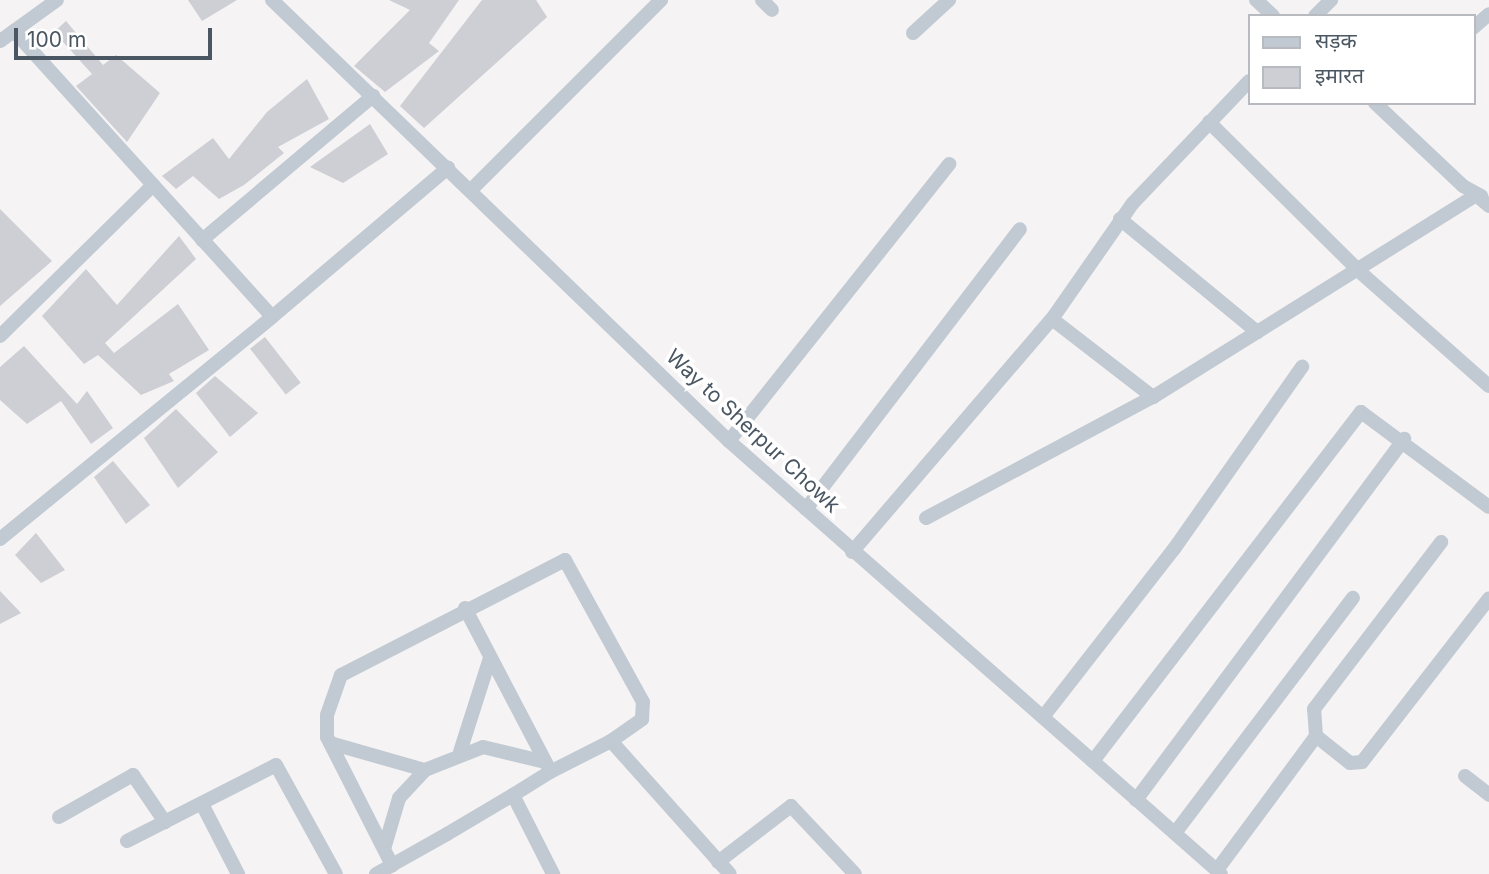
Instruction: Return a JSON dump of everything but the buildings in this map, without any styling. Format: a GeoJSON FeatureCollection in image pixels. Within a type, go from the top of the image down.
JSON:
{"type":"FeatureCollection","features":[{"type":"Feature","properties":{"kind":"street"},"geometry":{"type":"LineString","coordinates":[[0,41],[57,0]]}},
{"type":"Feature","properties":{"kind":"street","name":"Way to Sherpur Chowk"},"geometry":{"type":"LineString","coordinates":[[272,0],[729,441],[852,552],[1219,872]]}},
{"type":"Feature","properties":{"kind":"street"},"geometry":{"type":"LineString","coordinates":[[471,190],[661,0]]}},
{"type":"Feature","properties":{"kind":"street"},"geometry":{"type":"LineString","coordinates":[[913,33],[949,0]]}},
{"type":"Feature","properties":{"kind":"street"},"geometry":{"type":"LineString","coordinates":[[1256,0],[1271,14]]}},
{"type":"Feature","properties":{"kind":"street"},"geometry":{"type":"LineString","coordinates":[[1317,14],[1331,0]]}},
{"type":"Feature","properties":{"kind":"street"},"geometry":{"type":"LineString","coordinates":[[1475,26],[1489,14]]}},
{"type":"Feature","properties":{"kind":"street"},"geometry":{"type":"LineString","coordinates":[[14,30],[272,317]]}},
{"type":"Feature","properties":{"kind":"street"},"geometry":{"type":"LineString","coordinates":[[852,552],[1052,319],[1120,219],[1248,82]]}},
{"type":"Feature","properties":{"kind":"street"},"geometry":{"type":"LineString","coordinates":[[202,240],[373,96]]}},
{"type":"Feature","properties":{"kind":"street"},"geometry":{"type":"LineString","coordinates":[[1384,106],[1482,194],[1489,206]]}},
{"type":"Feature","properties":{"kind":"street"},"geometry":{"type":"LineString","coordinates":[[1209,122],[1360,272],[1489,386]]}},
{"type":"Feature","properties":{"kind":"street"},"geometry":{"type":"LineString","coordinates":[[729,441],[949,164]]}},
{"type":"Feature","properties":{"kind":"street"},"geometry":{"type":"LineString","coordinates":[[0,539],[272,317],[448,168]]}},
{"type":"Feature","properties":{"kind":"street"},"geometry":{"type":"LineString","coordinates":[[0,336],[153,185]]}},
{"type":"Feature","properties":{"kind":"street"},"geometry":{"type":"LineString","coordinates":[[926,518],[1153,397],[1360,272],[1482,194]]}},
{"type":"Feature","properties":{"kind":"street"},"geometry":{"type":"LineString","coordinates":[[1120,219],[1257,332]]}},
{"type":"Feature","properties":{"kind":"street"},"geometry":{"type":"LineString","coordinates":[[806,509],[1020,229]]}},
{"type":"Feature","properties":{"kind":"street"},"geometry":{"type":"LineString","coordinates":[[1052,319],[1153,397]]}},
{"type":"Feature","properties":{"kind":"street"},"geometry":{"type":"LineString","coordinates":[[1043,717],[1174,549],[1302,367]]}},
{"type":"Feature","properties":{"kind":"street"},"geometry":{"type":"LineString","coordinates":[[1093,761],[1357,414],[1373,416],[1489,507]]}},
{"type":"Feature","properties":{"kind":"street"},"geometry":{"type":"LineString","coordinates":[[1136,800],[1404,439]]}},
{"type":"Feature","properties":{"kind":"street"},"geometry":{"type":"LineString","coordinates":[[1219,872],[1316,736],[1314,709],[1441,542]]}},
{"type":"Feature","properties":{"kind":"street"},"geometry":{"type":"LineString","coordinates":[[376,874],[393,865],[513,795],[548,767],[611,741],[642,719],[643,702],[569,563],[559,560],[346,669],[327,715],[330,743],[393,865]]}},
{"type":"Feature","properties":{"kind":"street"},"geometry":{"type":"LineString","coordinates":[[1316,736],[1350,763],[1362,762],[1489,597]]}},
{"type":"Feature","properties":{"kind":"street"},"geometry":{"type":"LineString","coordinates":[[1175,833],[1353,598]]}},
{"type":"Feature","properties":{"kind":"street"},"geometry":{"type":"LineString","coordinates":[[465,608],[548,767]]}},
{"type":"Feature","properties":{"kind":"street"},"geometry":{"type":"LineString","coordinates":[[460,752],[491,658]]}},
{"type":"Feature","properties":{"kind":"street"},"geometry":{"type":"LineString","coordinates":[[611,741],[730,874]]}},
{"type":"Feature","properties":{"kind":"street"},"geometry":{"type":"LineString","coordinates":[[330,743],[425,770]]}},
{"type":"Feature","properties":{"kind":"street"},"geometry":{"type":"LineString","coordinates":[[384,849],[400,797],[425,770],[460,752],[494,747],[548,767]]}},
{"type":"Feature","properties":{"kind":"street"},"geometry":{"type":"LineString","coordinates":[[127,841],[276,765],[282,767],[336,874]]}},
{"type":"Feature","properties":{"kind":"street"},"geometry":{"type":"LineString","coordinates":[[59,817],[133,775],[166,822]]}},
{"type":"Feature","properties":{"kind":"street"},"geometry":{"type":"LineString","coordinates":[[1465,776],[1489,795]]}},
{"type":"Feature","properties":{"kind":"street"},"geometry":{"type":"LineString","coordinates":[[513,795],[554,874]]}},
{"type":"Feature","properties":{"kind":"street"},"geometry":{"type":"LineString","coordinates":[[202,804],[238,874]]}},
{"type":"Feature","properties":{"kind":"street"},"geometry":{"type":"LineString","coordinates":[[718,862],[790,806],[855,874]]}}]}
